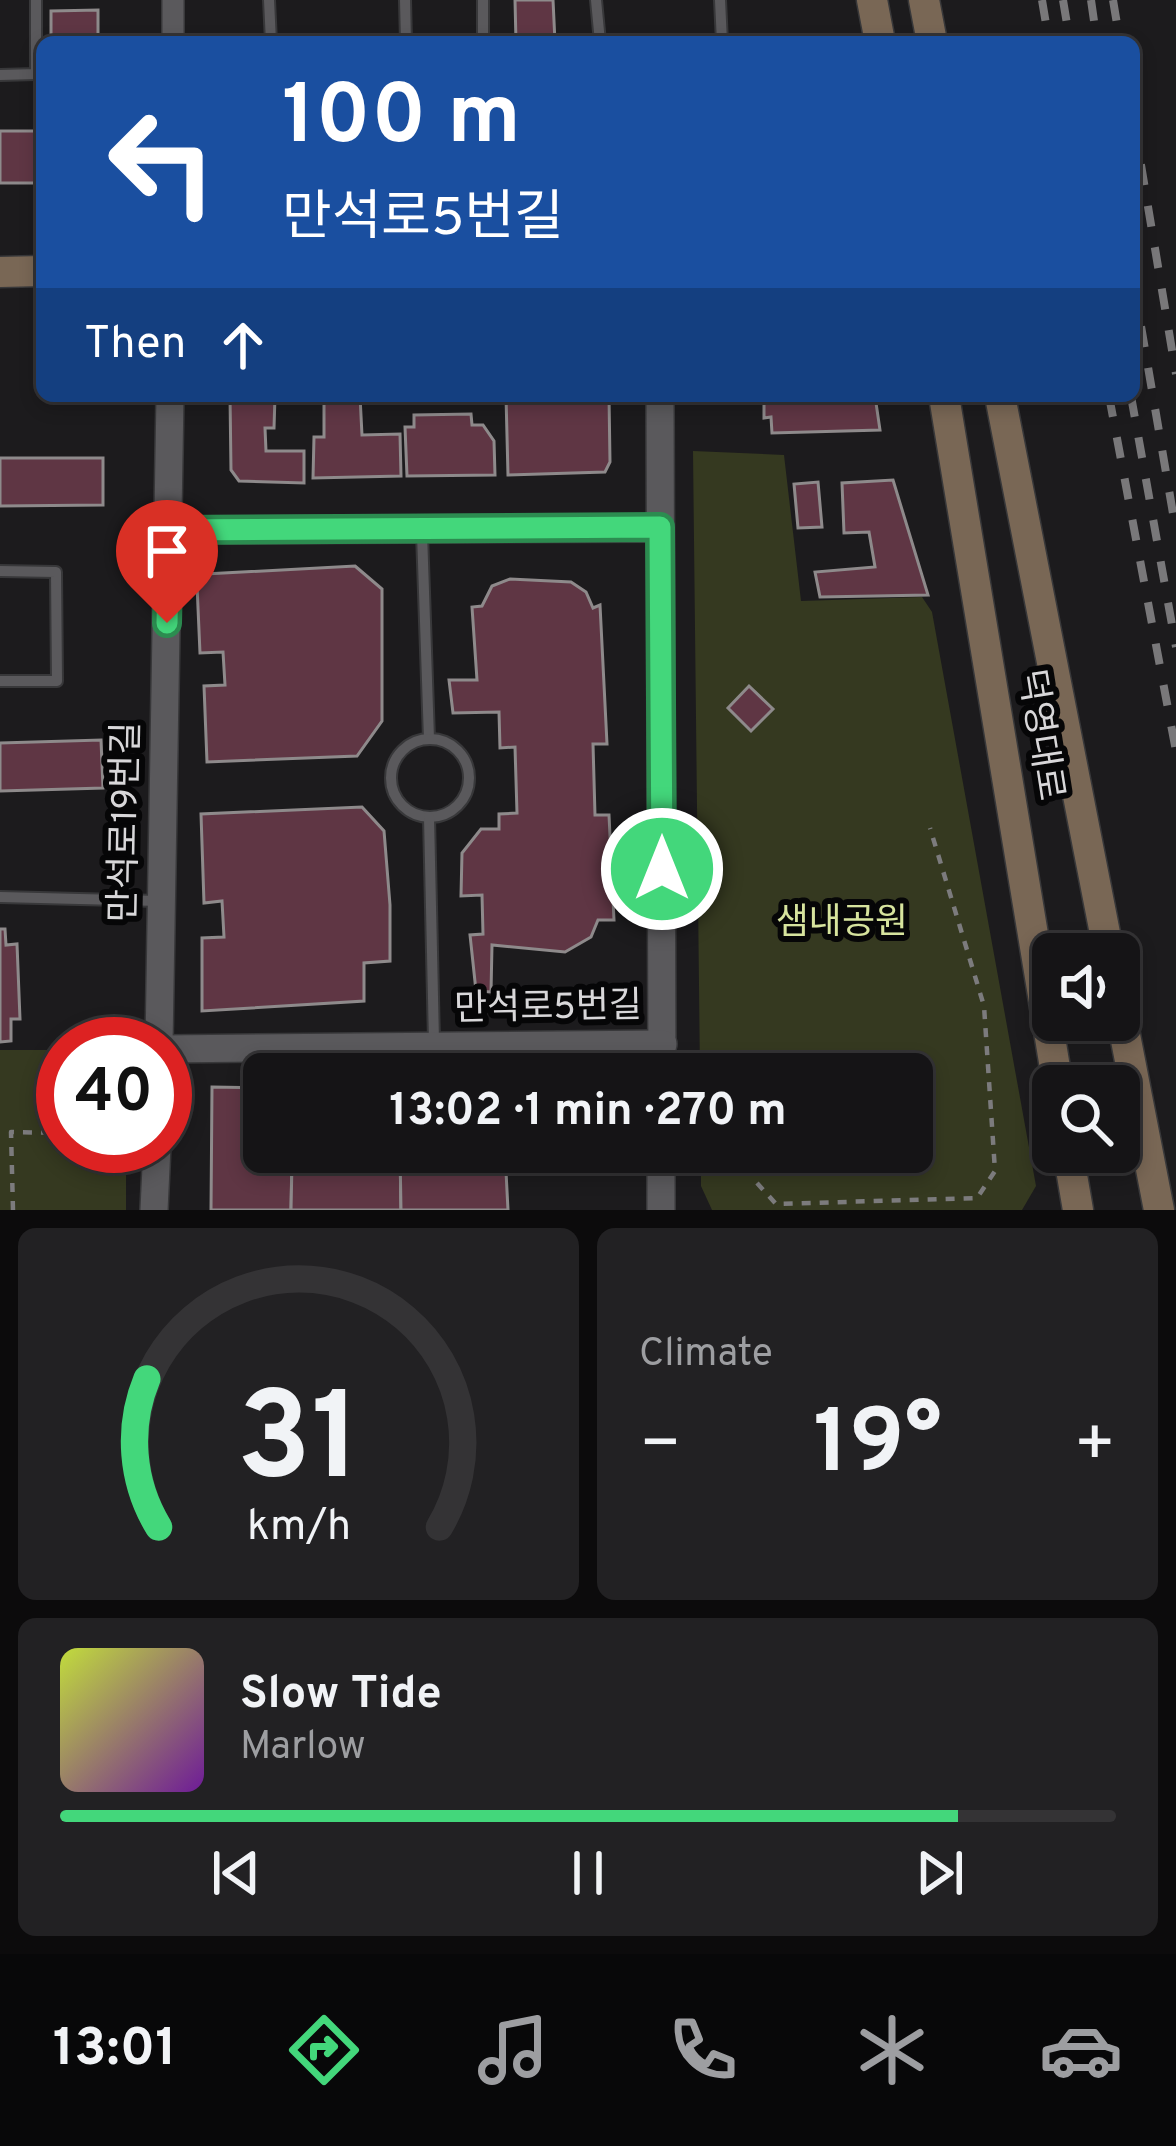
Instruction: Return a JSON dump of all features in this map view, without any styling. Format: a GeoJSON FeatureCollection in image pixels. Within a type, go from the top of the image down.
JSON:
{"type":"FeatureCollection","features":[{"type":"Feature","properties":{"kind":"main road"},"geometry":{"type":"LineString","coordinates":[[872,0],[879,36]]}},
{"type":"Feature","properties":{"kind":"main road"},"geometry":{"type":"LineString","coordinates":[[924,0],[931,36]]}},
{"type":"Feature","properties":{"kind":"main road"},"geometry":{"type":"LineString","coordinates":[[0,272],[36,272]]}},
{"type":"Feature","properties":{"kind":"main road","name":"덕영대로"},"geometry":{"type":"LineString","coordinates":[[945,402],[1055,1065]]}},
{"type":"Feature","properties":{"kind":"main road","name":"덕영대로"},"geometry":{"type":"LineString","coordinates":[[1001,402],[1105,933]]}},
{"type":"Feature","properties":{"kind":"main road"},"geometry":{"type":"LineString","coordinates":[[1126,1041],[1160,1210]]}},
{"type":"Feature","properties":{"kind":"main road"},"geometry":{"type":"LineString","coordinates":[[1072,1173],[1078,1210]]}},
{"type":"Feature","properties":{"kind":"street"},"geometry":{"type":"LineString","coordinates":[[173,0],[173,36]]}},
{"type":"Feature","properties":{"kind":"street","name":"만석로19번길"},"geometry":{"type":"LineString","coordinates":[[162,1017],[170,402]]}},
{"type":"Feature","properties":{"kind":"street","name":"만석로5번길"},"geometry":{"type":"LineString","coordinates":[[660,402],[662,1053]]}},
{"type":"Feature","properties":{"kind":"street"},"geometry":{"type":"LineString","coordinates":[[169,530],[660,527]]}},
{"type":"Feature","properties":{"kind":"street","name":"만석로5번길"},"geometry":{"type":"LineString","coordinates":[[434,1046],[662,1044]]}},
{"type":"Feature","properties":{"kind":"street","name":"만석로19번길"},"geometry":{"type":"LineString","coordinates":[[192,1046],[434,1046]]}},
{"type":"Feature","properties":{"kind":"street"},"geometry":{"type":"LineString","coordinates":[[154,1210],[156,1173]]}},
{"type":"Feature","properties":{"kind":"street"},"geometry":{"type":"LineString","coordinates":[[661,1173],[661,1210]]}},
{"type":"Feature","properties":{"kind":"lane"},"geometry":{"type":"LineString","coordinates":[[0,75],[36,74],[36,0]]}},
{"type":"Feature","properties":{"kind":"lane"},"geometry":{"type":"LineString","coordinates":[[269,0],[271,36]]}},
{"type":"Feature","properties":{"kind":"lane"},"geometry":{"type":"LineString","coordinates":[[405,0],[406,36]]}},
{"type":"Feature","properties":{"kind":"lane"},"geometry":{"type":"LineString","coordinates":[[483,0],[483,36]]}},
{"type":"Feature","properties":{"kind":"lane"},"geometry":{"type":"LineString","coordinates":[[596,0],[599,36]]}},
{"type":"Feature","properties":{"kind":"lane"},"geometry":{"type":"LineString","coordinates":[[720,0],[722,36]]}},
{"type":"Feature","properties":{"kind":"lane"},"geometry":{"type":"LineString","coordinates":[[422,532],[429,740]]}},
{"type":"Feature","properties":{"kind":"lane"},"geometry":{"type":"LineString","coordinates":[[0,571],[56,572],[57,681],[0,681]]}},
{"type":"Feature","properties":{"kind":"lane"},"geometry":{"type":"LineString","coordinates":[[429,740],[460,752],[470,777],[461,802],[429,817],[397,800],[391,776],[400,753],[429,740]]}},
{"type":"Feature","properties":{"kind":"lane"},"geometry":{"type":"LineString","coordinates":[[429,817],[434,1046]]}},
{"type":"Feature","properties":{"kind":"lane"},"geometry":{"type":"LineString","coordinates":[[0,897],[162,902]]}},
{"type":"Feature","properties":{"kind":"path"},"geometry":{"type":"LineString","coordinates":[[757,1183],[776,1204],[977,1198],[995,1171],[984,1006],[930,827]]}},
{"type":"Feature","properties":{"kind":"path"},"geometry":{"type":"LineString","coordinates":[[13,1210],[11,1132],[36,1132]]}},
{"type":"Feature","properties":{"kind":"green space","name":"샘내공원"},"geometry":{"type":"Polygon","coordinates":[[[693,451],[784,455],[801,601],[922,597],[932,612],[1036,1186],[1022,1210],[712,1210],[701,1186],[701,1173],[933,1173],[933,1053],[700,1053],[693,451]]]}},
{"type":"Feature","properties":{"kind":"green space"},"geometry":{"type":"Polygon","coordinates":[[[0,1050],[36,1050],[36,1173],[126,1173],[126,1210],[0,1210],[0,1050]]]}},
{"type":"Feature","properties":{"kind":"building"},"geometry":{"type":"Polygon","coordinates":[[[515,0],[553,0],[555,36],[516,36],[515,0]]]}},
{"type":"Feature","properties":{"kind":"building"},"geometry":{"type":"Polygon","coordinates":[[[98,10],[98,36],[51,36],[51,11],[98,10]]]}},
{"type":"Feature","properties":{"kind":"building"},"geometry":{"type":"Polygon","coordinates":[[[0,131],[36,131],[36,183],[0,183],[0,131]]]}},
{"type":"Feature","properties":{"kind":"building"},"geometry":{"type":"Polygon","coordinates":[[[230,402],[275,402],[274,428],[265,428],[266,451],[304,451],[304,483],[239,481],[231,470],[230,402]]]}},
{"type":"Feature","properties":{"kind":"building"},"geometry":{"type":"Polygon","coordinates":[[[324,402],[360,402],[362,435],[400,434],[401,476],[313,478],[314,437],[324,437],[324,402]]]}},
{"type":"Feature","properties":{"kind":"building"},"geometry":{"type":"Polygon","coordinates":[[[506,402],[609,402],[610,462],[605,472],[508,475],[506,402]]]}},
{"type":"Feature","properties":{"kind":"building"},"geometry":{"type":"Polygon","coordinates":[[[764,402],[876,402],[880,430],[772,433],[771,417],[764,418],[764,402]]]}},
{"type":"Feature","properties":{"kind":"building"},"geometry":{"type":"Polygon","coordinates":[[[471,414],[472,425],[483,425],[494,441],[495,475],[407,476],[405,427],[414,427],[414,415],[471,414]]]}},
{"type":"Feature","properties":{"kind":"building"},"geometry":{"type":"Polygon","coordinates":[[[0,458],[103,458],[103,505],[0,506],[0,458]]]}},
{"type":"Feature","properties":{"kind":"building"},"geometry":{"type":"Polygon","coordinates":[[[893,480],[928,595],[820,597],[815,572],[875,567],[869,532],[844,533],[842,483],[893,480]]]}},
{"type":"Feature","properties":{"kind":"building"},"geometry":{"type":"Polygon","coordinates":[[[818,482],[822,527],[798,528],[794,484],[818,482]]]}},
{"type":"Feature","properties":{"kind":"building"},"geometry":{"type":"Polygon","coordinates":[[[355,566],[382,589],[382,721],[357,756],[207,762],[204,686],[225,685],[223,652],[200,653],[197,585],[205,574],[355,566]]]}},
{"type":"Feature","properties":{"kind":"building"},"geometry":{"type":"Polygon","coordinates":[[[510,579],[571,582],[586,592],[593,608],[600,605],[607,744],[593,744],[595,815],[609,815],[614,920],[598,920],[591,937],[565,952],[492,945],[491,992],[476,991],[470,935],[483,934],[482,895],[461,896],[462,853],[481,829],[499,829],[499,814],[517,813],[515,747],[500,748],[499,712],[453,713],[449,680],[477,680],[472,607],[482,606],[492,586],[510,579]]]}},
{"type":"Feature","properties":{"kind":"building"},"geometry":{"type":"Polygon","coordinates":[[[749,686],[773,709],[751,731],[728,708],[749,686]]]}},
{"type":"Feature","properties":{"kind":"building"},"geometry":{"type":"Polygon","coordinates":[[[101,740],[103,788],[0,791],[0,743],[101,740]]]}},
{"type":"Feature","properties":{"kind":"building"},"geometry":{"type":"Polygon","coordinates":[[[362,807],[384,831],[390,905],[390,961],[364,963],[364,1001],[202,1011],[202,938],[224,937],[222,901],[204,903],[201,814],[362,807]]]}},
{"type":"Feature","properties":{"kind":"building"},"geometry":{"type":"Polygon","coordinates":[[[0,929],[5,929],[6,945],[17,944],[20,1019],[11,1019],[11,1041],[0,1042],[0,929]]]}},
{"type":"Feature","properties":{"kind":"building"},"geometry":{"type":"Polygon","coordinates":[[[212,1087],[243,1088],[243,1173],[292,1173],[291,1210],[211,1210],[212,1087]]]}},
{"type":"Feature","properties":{"kind":"building"},"geometry":{"type":"Polygon","coordinates":[[[292,1173],[400,1173],[401,1210],[291,1210],[292,1173]]]}},
{"type":"Feature","properties":{"kind":"building"},"geometry":{"type":"Polygon","coordinates":[[[400,1173],[506,1173],[508,1210],[401,1210],[400,1173]]]}},
{"type":"Feature","properties":{"kind":"railway"},"geometry":{"type":"LineString","coordinates":[[1042,0],[1048,36]]}},
{"type":"Feature","properties":{"kind":"railway"},"geometry":{"type":"LineString","coordinates":[[1063,0],[1069,36]]}},
{"type":"Feature","properties":{"kind":"railway"},"geometry":{"type":"LineString","coordinates":[[1091,0],[1096,36]]}},
{"type":"Feature","properties":{"kind":"railway"},"geometry":{"type":"LineString","coordinates":[[1113,0],[1119,36]]}},
{"type":"Feature","properties":{"kind":"railway"},"geometry":{"type":"LineString","coordinates":[[1140,159],[1176,374]]}},
{"type":"Feature","properties":{"kind":"railway"},"geometry":{"type":"LineString","coordinates":[[1140,320],[1176,531]]}},
{"type":"Feature","properties":{"kind":"railway"},"geometry":{"type":"LineString","coordinates":[[1110,402],[1176,751]]}},
{"type":"Feature","properties":{"kind":"railway"},"geometry":{"type":"LineString","coordinates":[[1132,402],[1176,647]]}},
{"type":"Feature","properties":{"kind":"route"},"geometry":{"type":"LineString","coordinates":[[167,623],[169,530],[660,527],[662,869]]}}]}
